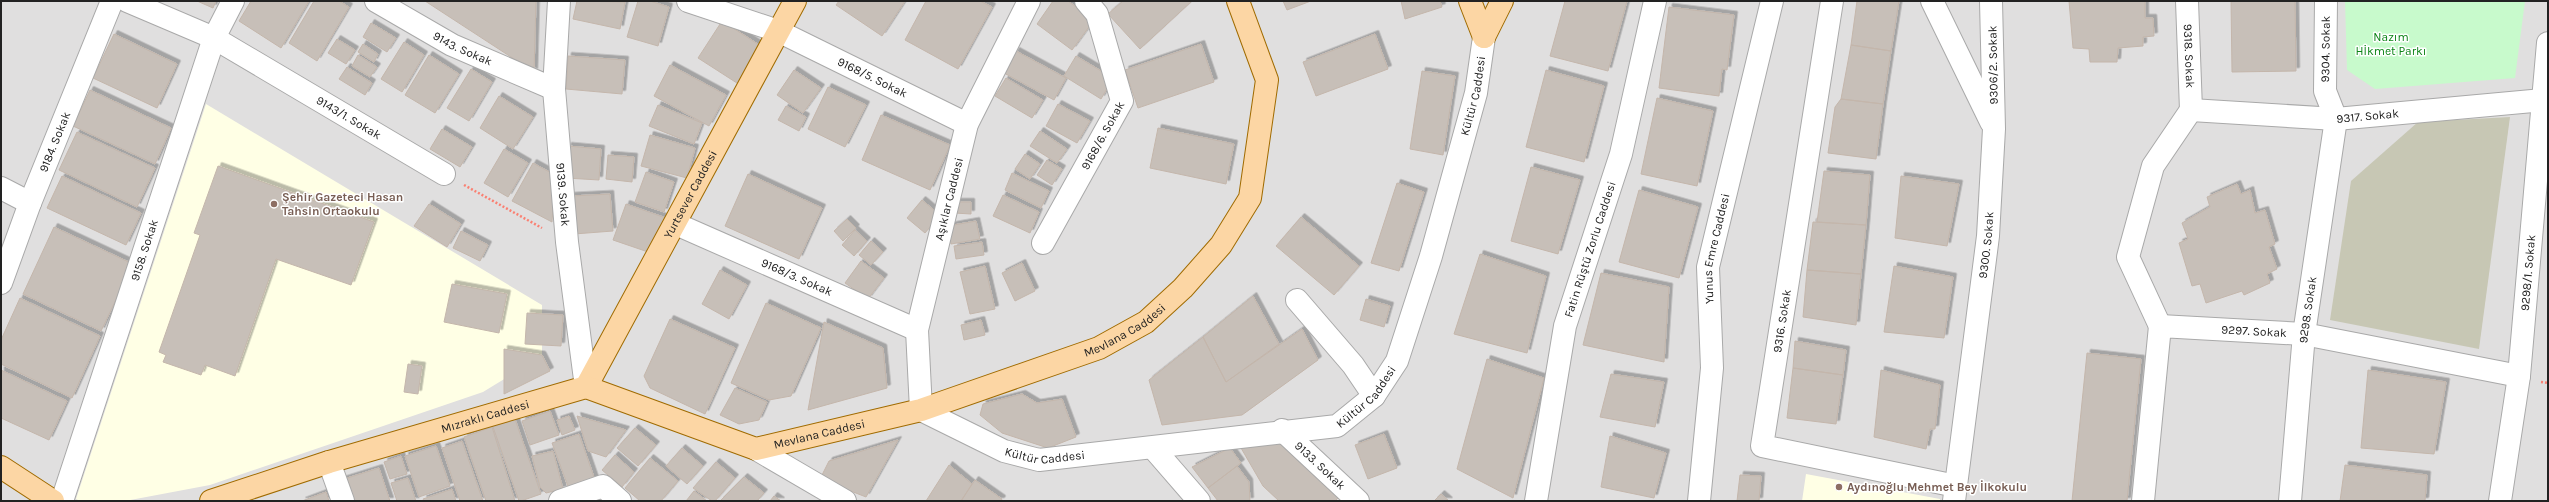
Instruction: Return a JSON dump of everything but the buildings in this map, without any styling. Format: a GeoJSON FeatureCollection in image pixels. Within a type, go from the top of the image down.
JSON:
{"type":"FeatureCollection","features":[{"type":"Feature","properties":{"kind":"main road","name":"Yurtsever Caddesi"},"geometry":{"type":"LineString","coordinates":[[586,387],[676,224],[794,1]]}},
{"type":"Feature","properties":{"kind":"main road","name":"Mevlana Caddesi"},"geometry":{"type":"LineString","coordinates":[[756,449],[920,410],[1099,348],[1146,322],[1183,288],[1221,245],[1250,198],[1267,80],[1238,1]]}},
{"type":"Feature","properties":{"kind":"main road","name":"Kültür Caddesi"},"geometry":{"type":"LineString","coordinates":[[1470,1],[1484,37]]}},
{"type":"Feature","properties":{"kind":"main road"},"geometry":{"type":"LineString","coordinates":[[1484,37],[1502,1]]}},
{"type":"Feature","properties":{"kind":"main road"},"geometry":{"type":"LineString","coordinates":[[586,387],[756,449]]}},
{"type":"Feature","properties":{"kind":"main road","name":"Mızraklı Caddesi"},"geometry":{"type":"LineString","coordinates":[[211,501],[329,462],[586,387]]}},
{"type":"Feature","properties":{"kind":"main road"},"geometry":{"type":"LineString","coordinates":[[1,467],[53,501]]}},
{"type":"Feature","properties":{"kind":"street","name":"9184. Sokak"},"geometry":{"type":"LineString","coordinates":[[1,283],[30,203],[112,1]]}},
{"type":"Feature","properties":{"kind":"street","name":"9143/1. Sokak"},"geometry":{"type":"LineString","coordinates":[[128,1],[214,38],[444,174]]}},
{"type":"Feature","properties":{"kind":"street","name":"9158. Sokak"},"geometry":{"type":"LineString","coordinates":[[62,501],[214,38],[233,1]]}},
{"type":"Feature","properties":{"kind":"street","name":"9143. Sokak"},"geometry":{"type":"LineString","coordinates":[[376,1],[452,45],[554,89]]}},
{"type":"Feature","properties":{"kind":"street","name":"9139. Sokak"},"geometry":{"type":"LineString","coordinates":[[558,1],[554,89],[567,242],[586,387]]}},
{"type":"Feature","properties":{"kind":"street","name":"9168/5. Sokak"},"geometry":{"type":"LineString","coordinates":[[688,1],[778,31],[967,124]]}},
{"type":"Feature","properties":{"kind":"street","name":"Aşıklar Caddesi"},"geometry":{"type":"LineString","coordinates":[[920,410],[917,330],[967,124],[1029,1]]}},
{"type":"Feature","properties":{"kind":"street","name":"9168/6. Sokak"},"geometry":{"type":"LineString","coordinates":[[1043,243],[1122,101],[1097,14],[1086,1]]}},
{"type":"Feature","properties":{"kind":"street","name":"Fatin Rüştü Zorlu Caddesi"},"geometry":{"type":"LineString","coordinates":[[1536,501],[1565,326],[1621,154],[1655,1]]}},
{"type":"Feature","properties":{"kind":"street","name":"Yunus Emre Caddesi"},"geometry":{"type":"LineString","coordinates":[[1699,501],[1712,368],[1708,266],[1772,1]]}},
{"type":"Feature","properties":{"kind":"street","name":"9316. Sokak"},"geometry":{"type":"LineString","coordinates":[[1832,1],[1762,446],[1955,494]]}},
{"type":"Feature","properties":{"kind":"street","name":"9300. Sokak"},"geometry":{"type":"LineString","coordinates":[[1932,1],[1994,129],[1988,236],[1955,494]]}},
{"type":"Feature","properties":{"kind":"street","name":"9306/2. Sokak"},"geometry":{"type":"LineString","coordinates":[[1991,1],[1994,129]]}},
{"type":"Feature","properties":{"kind":"street","name":"9318. Sokak"},"geometry":{"type":"LineString","coordinates":[[2187,1],[2191,110]]}},
{"type":"Feature","properties":{"kind":"street","name":"9304. Sokak"},"geometry":{"type":"LineString","coordinates":[[2326,1],[2325,91],[2336,119]]}},
{"type":"Feature","properties":{"kind":"street","name":"Kültür Caddesi"},"geometry":{"type":"LineString","coordinates":[[920,410],[1004,450],[1039,460],[1153,448],[1282,430],[1337,426],[1374,396],[1397,361],[1431,256],[1476,93],[1484,37]]}},
{"type":"Feature","properties":{"kind":"street","name":"9298/1. Sokak"},"geometry":{"type":"LineString","coordinates":[[2500,501],[2541,217],[2543,100],[2548,43]]}},
{"type":"Feature","properties":{"kind":"street","name":"9317. Sokak"},"geometry":{"type":"LineString","coordinates":[[2191,110],[2336,119],[2543,100]]}},
{"type":"Feature","properties":{"kind":"street"},"geometry":{"type":"LineString","coordinates":[[2143,501],[2160,326],[2128,257],[2153,166],[2191,110]]}},
{"type":"Feature","properties":{"kind":"street","name":"9298. Sokak"},"geometry":{"type":"LineString","coordinates":[[2290,501],[2304,334],[2336,119]]}},
{"type":"Feature","properties":{"kind":"street"},"geometry":{"type":"LineString","coordinates":[[1,188],[30,203]]}},
{"type":"Feature","properties":{"kind":"street","name":"9168/3. Sokak"},"geometry":{"type":"LineString","coordinates":[[676,224],[917,330]]}},
{"type":"Feature","properties":{"kind":"street"},"geometry":{"type":"LineString","coordinates":[[1297,300],[1353,365],[1374,396]]}},
{"type":"Feature","properties":{"kind":"street","name":"9297. Sokak"},"geometry":{"type":"LineString","coordinates":[[2160,326],[2304,334],[2519,376]]}},
{"type":"Feature","properties":{"kind":"street","name":"9133. Sokak"},"geometry":{"type":"LineString","coordinates":[[1282,430],[1358,501]]}},
{"type":"Feature","properties":{"kind":"street"},"geometry":{"type":"LineString","coordinates":[[1153,448],[1199,501]]}},
{"type":"Feature","properties":{"kind":"street"},"geometry":{"type":"LineString","coordinates":[[756,449],[845,501]]}},
{"type":"Feature","properties":{"kind":"street"},"geometry":{"type":"LineString","coordinates":[[329,462],[343,501]]}},
{"type":"Feature","properties":{"kind":"street"},"geometry":{"type":"LineString","coordinates":[[560,501],[603,486],[620,501]]}},
{"type":"Feature","properties":{"kind":"path"},"geometry":{"type":"LineString","coordinates":[[444,174],[567,242]]}},
{"type":"Feature","properties":{"kind":"shaded area"},"geometry":{"type":"Polygon","coordinates":[[[1,1],[2548,1],[2548,501],[1,501],[1,1]]]}},
{"type":"Feature","properties":{"kind":"shaded area","name":"Şehir Gazeteci Hasan Tahsin Ortaokulu"},"geometry":{"type":"Polygon","coordinates":[[[206,104],[542,305],[542,356],[483,392],[210,485],[125,501],[80,501],[76,499],[206,104]]]}},
{"type":"Feature","properties":{"kind":"shaded area"},"geometry":{"type":"Polygon","coordinates":[[[2510,117],[2479,349],[2330,320],[2351,181],[2418,122],[2510,117]]]}},
{"type":"Feature","properties":{"kind":"shaded area","name":"Aydınoğlu Mehmet Bey İlkokulu"},"geometry":{"type":"Polygon","coordinates":[[[1806,474],[1940,499],[1940,501],[1802,501],[1806,474]]]}},
{"type":"Feature","properties":{"kind":"green space","name":"Nazım Hİkmet Parkı"},"geometry":{"type":"Polygon","coordinates":[[[2345,1],[2525,1],[2515,78],[2375,89],[2347,70],[2345,1]]]}},
{"type":"Feature","properties":{"kind":"place","name":"Şehir Gazeteci Hasan Tahsin Ortaokulu"},"geometry":{"type":"Point","coordinates":[274,204]}},
{"type":"Feature","properties":{"kind":"place","name":"Aydınoğlu Mehmet Bey İlkokulu"},"geometry":{"type":"Point","coordinates":[1839,487]}}]}
